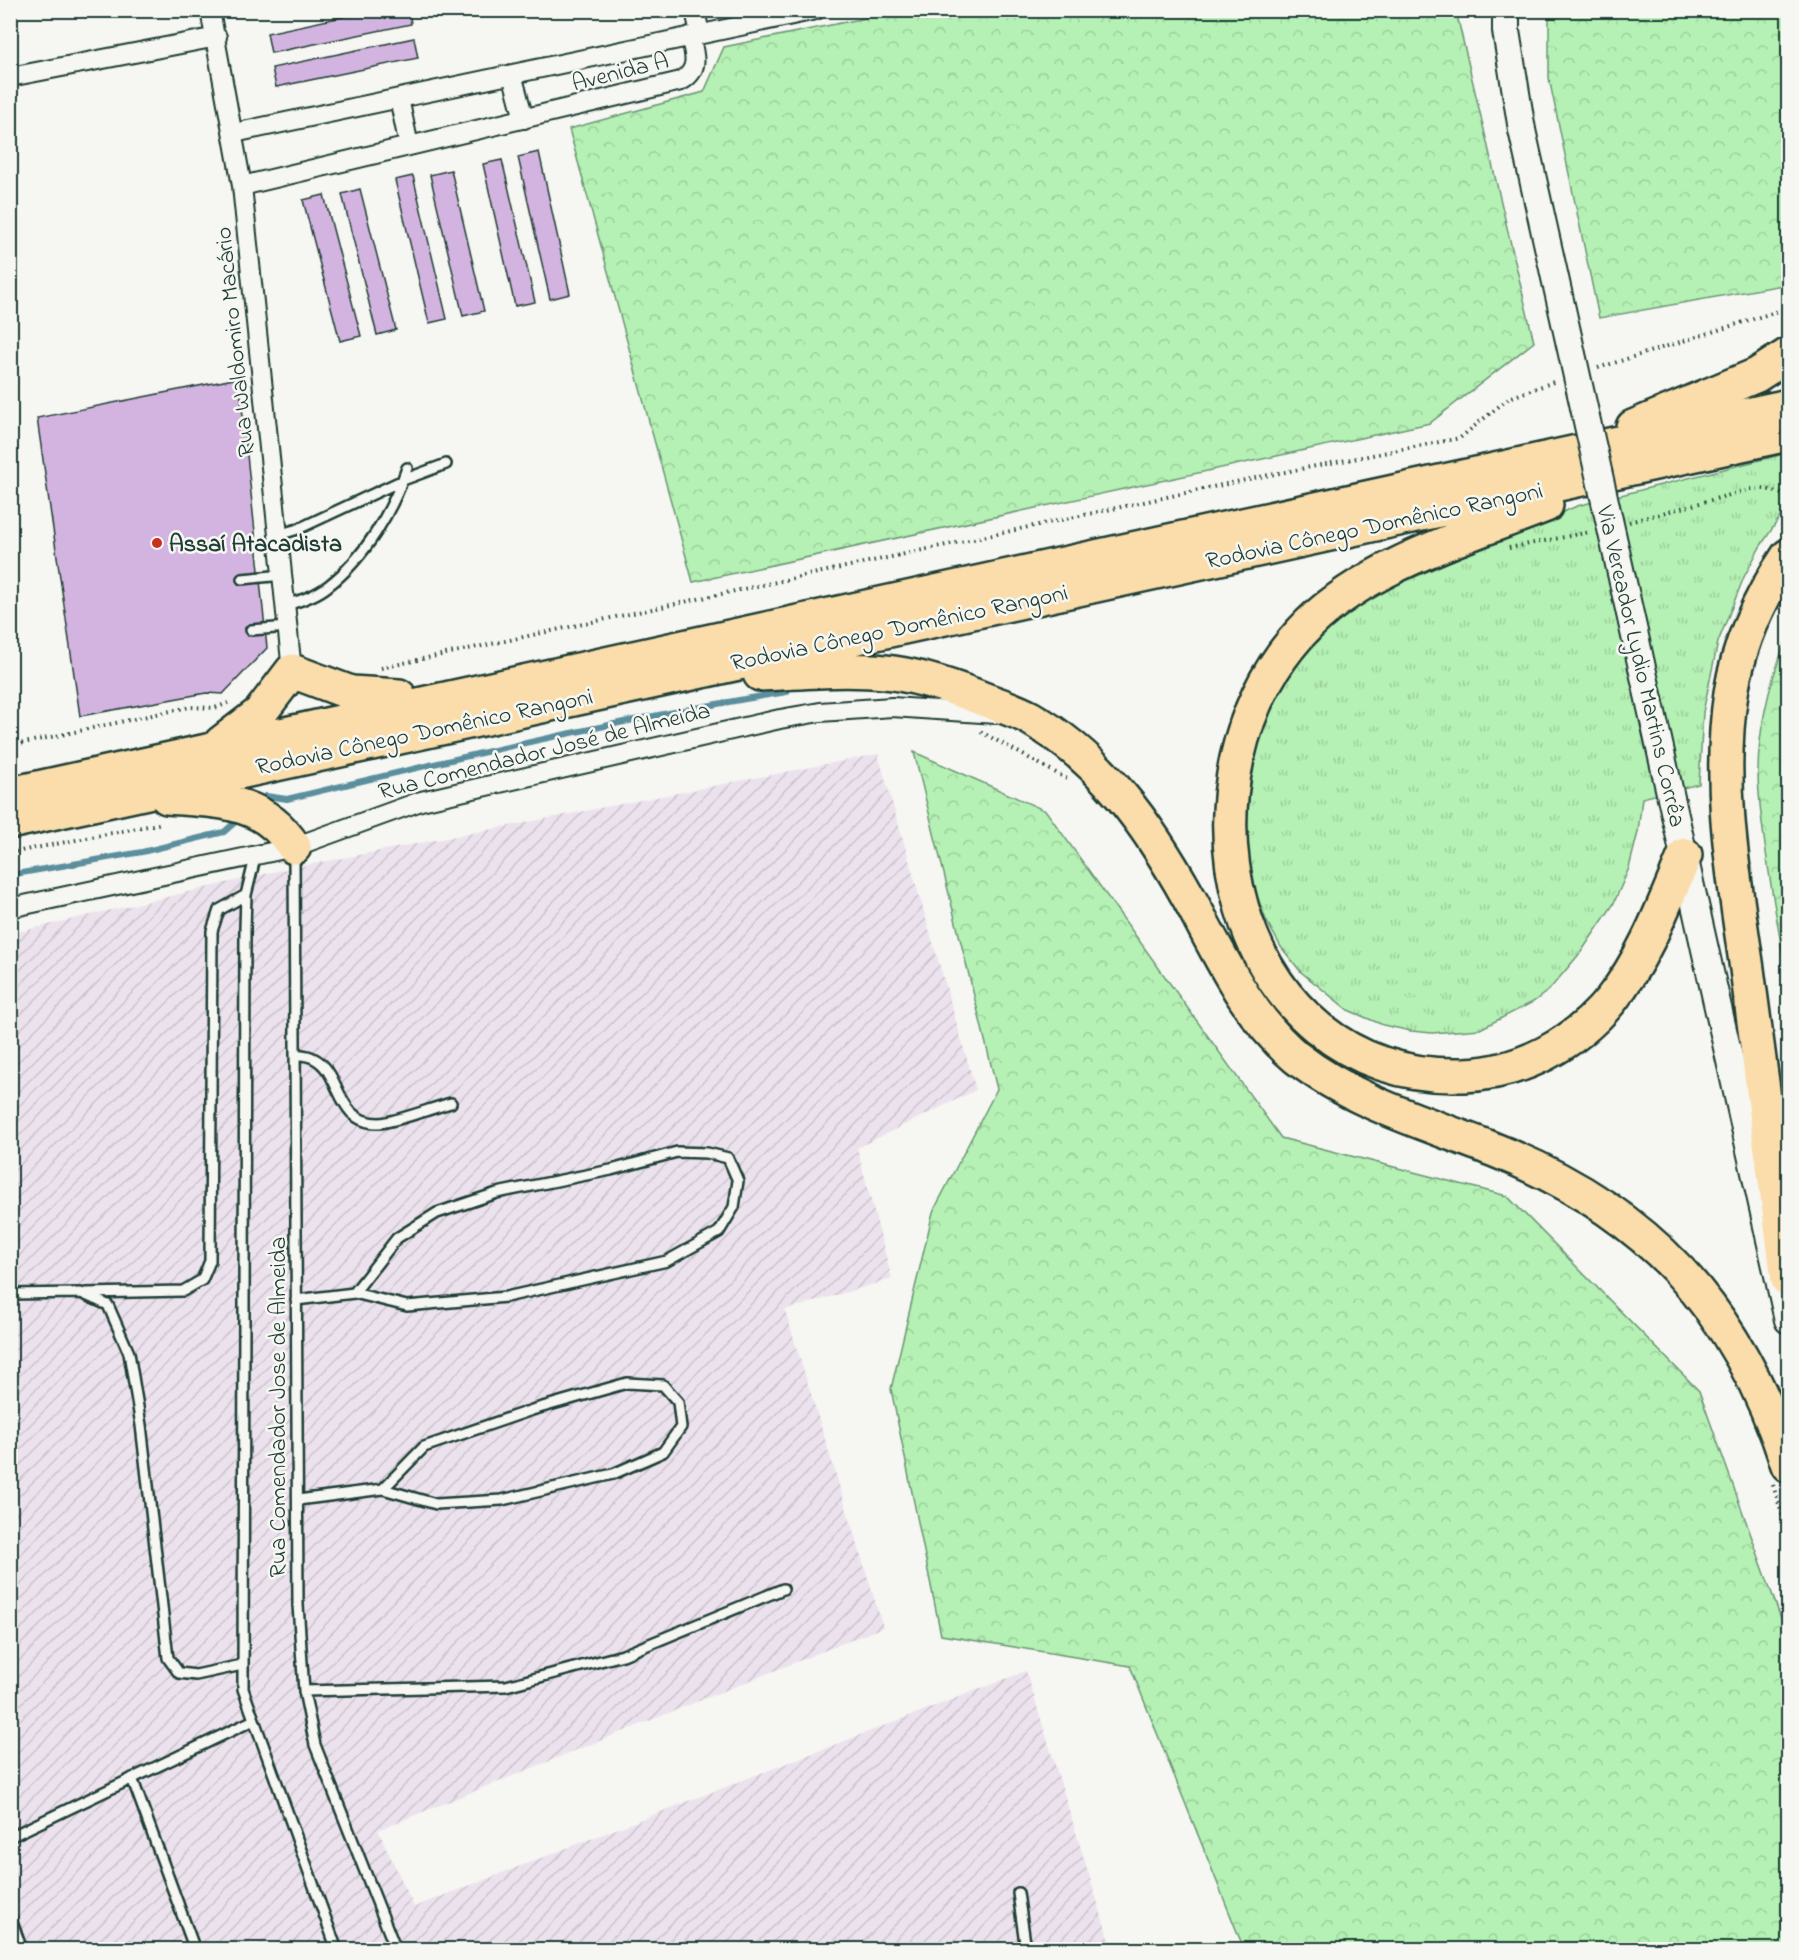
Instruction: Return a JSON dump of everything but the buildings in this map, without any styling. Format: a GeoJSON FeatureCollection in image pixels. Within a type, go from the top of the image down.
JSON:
{"type":"FeatureCollection","features":[{"type":"Feature","properties":{"kind":"highway"},"geometry":{"type":"LineString","coordinates":[[1615,445],[1634,426],[1741,382],[1788,355]]}},
{"type":"Feature","properties":{"kind":"highway","name":"Rodovia Cônego Domênico Rangoni"},"geometry":{"type":"LineString","coordinates":[[10,794],[445,697],[1788,406]]}},
{"type":"Feature","properties":{"kind":"highway","name":"Rodovia Cônego Domênico Rangoni"},"geometry":{"type":"LineString","coordinates":[[10,822],[1788,434]]}},
{"type":"Feature","properties":{"kind":"highway"},"geometry":{"type":"LineString","coordinates":[[1643,467],[1397,566],[1341,597],[1309,624],[1279,659],[1256,700],[1242,740],[1230,790],[1230,852],[1239,906],[1253,943],[1271,976],[1295,1005],[1331,1036],[1372,1059],[1423,1074],[1448,1075],[1504,1071],[1526,1063],[1569,1039],[1588,1024],[1610,1001],[1636,964],[1685,855]]}},
{"type":"Feature","properties":{"kind":"highway"},"geometry":{"type":"LineString","coordinates":[[1788,556],[1765,595],[1743,644],[1731,693],[1726,755],[1730,840],[1788,1280]]}},
{"type":"Feature","properties":{"kind":"highway"},"geometry":{"type":"LineString","coordinates":[[677,675],[840,670],[886,672],[939,683],[1027,717],[1077,751],[1099,770],[1125,799],[1160,847],[1244,996],[1278,1040],[1296,1057],[1321,1074],[1366,1098],[1505,1154],[1568,1184],[1607,1206],[1676,1266],[1708,1301],[1736,1343],[1774,1421],[1788,1465]]}},
{"type":"Feature","properties":{"kind":"highway"},"geometry":{"type":"LineString","coordinates":[[213,749],[260,713],[292,671],[351,693],[445,697]]}},
{"type":"Feature","properties":{"kind":"highway"},"geometry":{"type":"LineString","coordinates":[[136,795],[239,805],[276,823],[294,847]]}},
{"type":"Feature","properties":{"kind":"main road","name":"Via Vereador Lydio Martins Corrêa"},"geometry":{"type":"LineString","coordinates":[[1506,10],[1506,31],[1522,130],[1788,1320]]}},
{"type":"Feature","properties":{"kind":"street","name":"Rua Waldomiro Macário"},"geometry":{"type":"LineString","coordinates":[[210,10],[217,37],[242,186],[292,671]]}},
{"type":"Feature","properties":{"kind":"street"},"geometry":{"type":"LineString","coordinates":[[694,10],[695,35],[816,10]]}},
{"type":"Feature","properties":{"kind":"street","name":"Avenida A"},"geometry":{"type":"LineString","coordinates":[[234,133],[695,35],[695,66],[691,76],[681,81],[242,186]]}},
{"type":"Feature","properties":{"kind":"street"},"geometry":{"type":"LineString","coordinates":[[10,77],[217,37]]}},
{"type":"Feature","properties":{"kind":"street"},"geometry":{"type":"LineString","coordinates":[[512,74],[524,119]]}},
{"type":"Feature","properties":{"kind":"street"},"geometry":{"type":"LineString","coordinates":[[399,98],[409,146]]}},
{"type":"Feature","properties":{"kind":"street","name":"Rua Comendador José de Almeida"},"geometry":{"type":"LineString","coordinates":[[10,908],[294,847],[356,822],[421,801],[780,719],[820,712],[892,707],[1027,717]]}},
{"type":"Feature","properties":{"kind":"lane"},"geometry":{"type":"LineString","coordinates":[[278,535],[298,529],[403,480],[446,464]]}},
{"type":"Feature","properties":{"kind":"lane"},"geometry":{"type":"LineString","coordinates":[[286,605],[328,587],[350,566],[396,499],[407,468]]}},
{"type":"Feature","properties":{"kind":"lane"},"geometry":{"type":"LineString","coordinates":[[242,579],[283,575]]}},
{"type":"Feature","properties":{"kind":"lane"},"geometry":{"type":"LineString","coordinates":[[251,630],[288,627]]}},
{"type":"Feature","properties":{"kind":"lane","name":"Rua Comendador Jose de Almeida"},"geometry":{"type":"LineString","coordinates":[[294,847],[298,1605],[303,1691],[315,1745],[396,1950]]}},
{"type":"Feature","properties":{"kind":"lane"},"geometry":{"type":"LineString","coordinates":[[256,854],[246,895],[243,1689],[337,1950]]}},
{"type":"Feature","properties":{"kind":"lane"},"geometry":{"type":"LineString","coordinates":[[10,1294],[183,1291],[202,1280],[210,1261],[212,931],[219,910],[246,895]]}},
{"type":"Feature","properties":{"kind":"lane"},"geometry":{"type":"LineString","coordinates":[[295,1054],[313,1058],[324,1066],[344,1104],[356,1118],[379,1123],[451,1103]]}},
{"type":"Feature","properties":{"kind":"lane"},"geometry":{"type":"LineString","coordinates":[[296,1300],[354,1293],[407,1306],[506,1297],[667,1261],[718,1232],[734,1207],[738,1181],[728,1158],[707,1153],[676,1152],[611,1170],[497,1193],[437,1213],[397,1239],[354,1293]]}},
{"type":"Feature","properties":{"kind":"lane"},"geometry":{"type":"LineString","coordinates":[[81,1293],[108,1305],[129,1353],[141,1425],[168,1658],[178,1673],[196,1675],[242,1665]]}},
{"type":"Feature","properties":{"kind":"lane"},"geometry":{"type":"LineString","coordinates":[[298,1500],[383,1490],[436,1503],[502,1500],[614,1474],[663,1452],[681,1427],[678,1402],[663,1385],[627,1383],[542,1407],[424,1447],[383,1490]]}},
{"type":"Feature","properties":{"kind":"lane"},"geometry":{"type":"LineString","coordinates":[[303,1691],[506,1686],[623,1655],[783,1589]]}},
{"type":"Feature","properties":{"kind":"lane"},"geometry":{"type":"LineString","coordinates":[[10,1837],[254,1720]]}},
{"type":"Feature","properties":{"kind":"lane"},"geometry":{"type":"LineString","coordinates":[[132,1778],[195,1950]]}},
{"type":"Feature","properties":{"kind":"lane"},"geometry":{"type":"LineString","coordinates":[[1018,1893],[1026,1950]]}},
{"type":"Feature","properties":{"kind":"lane"},"geometry":{"type":"LineString","coordinates":[[10,1916],[22,1950]]}},
{"type":"Feature","properties":{"kind":"path"},"geometry":{"type":"LineString","coordinates":[[1591,370],[1788,308]]}},
{"type":"Feature","properties":{"kind":"path"},"geometry":{"type":"LineString","coordinates":[[375,669],[1254,478],[1460,438],[1509,398],[1557,381]]}},
{"type":"Feature","properties":{"kind":"path"},"geometry":{"type":"LineString","coordinates":[[1622,524],[1752,489],[1767,489],[1788,496]]}},
{"type":"Feature","properties":{"kind":"path"},"geometry":{"type":"LineString","coordinates":[[1505,548],[1593,531]]}},
{"type":"Feature","properties":{"kind":"path"},"geometry":{"type":"LineString","coordinates":[[10,746],[189,707],[215,708],[236,699]]}},
{"type":"Feature","properties":{"kind":"shaded area"},"geometry":{"type":"Polygon","coordinates":[[[878,754],[976,1090],[857,1148],[892,1279],[785,1310],[883,1627],[378,1830],[414,1907],[1026,1671],[1112,1949],[11,1949],[10,934],[277,871],[878,754]]]}},
{"type":"Feature","properties":{"kind":"green space"},"geometry":{"type":"Polygon","coordinates":[[[904,10],[1456,11],[1534,342],[1430,423],[693,582],[569,129],[704,92],[724,47],[904,10]]]}},
{"type":"Feature","properties":{"kind":"green space"},"geometry":{"type":"Polygon","coordinates":[[[1549,11],[1788,11],[1788,284],[1599,318],[1549,78],[1549,11]]]}},
{"type":"Feature","properties":{"kind":"green space"},"geometry":{"type":"Polygon","coordinates":[[[1788,453],[1788,505],[1760,547],[1744,577],[1718,642],[1703,712],[1699,784],[1642,798],[1638,832],[1629,868],[1613,905],[1581,952],[1549,990],[1533,1002],[1480,1029],[1432,1033],[1383,1025],[1348,1010],[1301,972],[1281,947],[1266,920],[1254,888],[1247,839],[1246,784],[1268,704],[1315,638],[1343,614],[1394,586],[1577,506],[1788,453]]]}},
{"type":"Feature","properties":{"kind":"green space"},"geometry":{"type":"Polygon","coordinates":[[[1788,636],[1788,989],[1764,842],[1758,774],[1761,734],[1769,693],[1788,636]]]}},
{"type":"Feature","properties":{"kind":"green space"},"geometry":{"type":"Polygon","coordinates":[[[914,752],[1046,811],[1281,1138],[1507,1196],[1699,1391],[1788,1638],[1788,1949],[1244,1949],[1130,1666],[941,1635],[891,1389],[933,1212],[997,1089],[914,752]]]}},
{"type":"Feature","properties":{"kind":"waterway"},"geometry":{"type":"LineString","coordinates":[[261,800],[266,796],[287,799],[599,727],[787,692]]}},
{"type":"Feature","properties":{"kind":"waterway"},"geometry":{"type":"LineString","coordinates":[[10,875],[142,852],[224,832],[240,818]]}},
{"type":"Feature","properties":{"kind":"place","name":"Assaí Atacadista"},"geometry":{"type":"Point","coordinates":[157,543]}}]}
